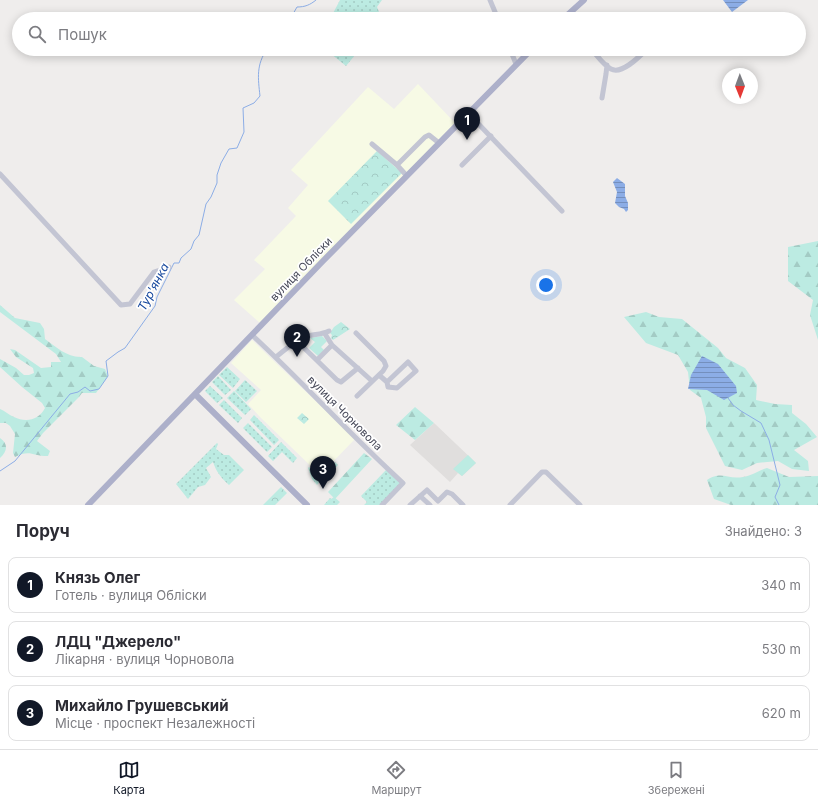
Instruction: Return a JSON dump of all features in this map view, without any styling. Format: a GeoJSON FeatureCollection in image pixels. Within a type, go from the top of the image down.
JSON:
{"type":"FeatureCollection","features":[{"type":"Feature","properties":{"kind":"main road"},"geometry":{"type":"LineString","coordinates":[[571,12],[584,0]]}},
{"type":"Feature","properties":{"kind":"main road","name":"вулиця Обліски"},"geometry":{"type":"LineString","coordinates":[[88,505],[406,175],[525,56]]}},
{"type":"Feature","properties":{"kind":"main road"},"geometry":{"type":"LineString","coordinates":[[195,394],[307,505]]}},
{"type":"Feature","properties":{"kind":"street"},"geometry":{"type":"LineString","coordinates":[[490,0],[495,12]]}},
{"type":"Feature","properties":{"kind":"street"},"geometry":{"type":"LineString","coordinates":[[513,56],[516,64]]}},
{"type":"Feature","properties":{"kind":"street"},"geometry":{"type":"LineString","coordinates":[[598,56],[606,65],[614,70],[623,69],[639,56]]}},
{"type":"Feature","properties":{"kind":"street"},"geometry":{"type":"LineString","coordinates":[[602,98],[606,65]]}},
{"type":"Feature","properties":{"kind":"street"},"geometry":{"type":"LineString","coordinates":[[468,113],[562,211]]}},
{"type":"Feature","properties":{"kind":"street"},"geometry":{"type":"LineString","coordinates":[[397,164],[425,137],[429,135],[439,143]]}},
{"type":"Feature","properties":{"kind":"street"},"geometry":{"type":"LineString","coordinates":[[462,165],[491,136]]}},
{"type":"Feature","properties":{"kind":"street"},"geometry":{"type":"LineString","coordinates":[[372,144],[397,164],[406,175]]}},
{"type":"Feature","properties":{"kind":"street"},"geometry":{"type":"LineString","coordinates":[[0,174],[121,305],[130,304],[154,272],[169,267]]}},
{"type":"Feature","properties":{"kind":"street"},"geometry":{"type":"LineString","coordinates":[[276,357],[297,341],[305,337],[327,332],[332,345],[372,381]]}},
{"type":"Feature","properties":{"kind":"street"},"geometry":{"type":"LineString","coordinates":[[356,333],[385,362],[386,368],[357,396]]}},
{"type":"Feature","properties":{"kind":"street","name":"вулиця Чорновола"},"geometry":{"type":"LineString","coordinates":[[252,335],[403,483],[382,505]]}},
{"type":"Feature","properties":{"kind":"street"},"geometry":{"type":"LineString","coordinates":[[297,341],[337,380],[341,382],[358,368]]}},
{"type":"Feature","properties":{"kind":"street"},"geometry":{"type":"LineString","coordinates":[[317,360],[332,345]]}},
{"type":"Feature","properties":{"kind":"street"},"geometry":{"type":"LineString","coordinates":[[379,375],[386,382],[388,387],[397,388],[416,371],[408,362],[386,382]]}},
{"type":"Feature","properties":{"kind":"street"},"geometry":{"type":"LineString","coordinates":[[510,505],[542,472],[546,472],[580,505]]}},
{"type":"Feature","properties":{"kind":"street"},"geometry":{"type":"LineString","coordinates":[[410,505],[427,490],[438,501],[447,492],[452,494],[463,505]]}},
{"type":"Feature","properties":{"kind":"street"},"geometry":{"type":"LineString","coordinates":[[420,496],[430,505]]}},
{"type":"Feature","properties":{"kind":"shaded area"},"geometry":{"type":"Polygon","coordinates":[[[418,84],[455,123],[260,323],[234,300],[265,269],[254,260],[296,216],[288,208],[308,185],[291,170],[368,87],[394,109],[418,84]]]}},
{"type":"Feature","properties":{"kind":"shaded area"},"geometry":{"type":"Polygon","coordinates":[[[252,340],[355,439],[320,475],[248,404],[261,390],[231,363],[252,340]]]}},
{"type":"Feature","properties":{"kind":"shaded area"},"geometry":{"type":"Polygon","coordinates":[[[434,423],[476,463],[462,476],[458,473],[450,482],[410,445],[434,423]]]}},
{"type":"Feature","properties":{"kind":"green space"},"geometry":{"type":"Polygon","coordinates":[[[340,0],[382,0],[377,7],[379,12],[334,12],[340,0]]]}},
{"type":"Feature","properties":{"kind":"green space"},"geometry":{"type":"Polygon","coordinates":[[[334,56],[354,56],[346,66],[334,56]]]}},
{"type":"Feature","properties":{"kind":"green space"},"geometry":{"type":"Polygon","coordinates":[[[377,151],[402,173],[351,224],[328,201],[377,151]]]}},
{"type":"Feature","properties":{"kind":"green space"},"geometry":{"type":"Polygon","coordinates":[[[818,241],[818,340],[810,315],[813,300],[788,281],[788,247],[818,241]]]}},
{"type":"Feature","properties":{"kind":"green space"},"geometry":{"type":"Polygon","coordinates":[[[0,305],[15,318],[40,323],[44,329],[45,339],[67,354],[82,357],[94,366],[105,369],[108,376],[96,393],[82,393],[37,441],[50,451],[48,456],[24,453],[15,457],[13,453],[15,434],[6,423],[0,423],[0,409],[19,419],[28,420],[36,418],[45,408],[42,403],[0,367],[0,359],[16,368],[24,375],[34,373],[33,368],[16,357],[10,349],[15,350],[41,368],[51,367],[51,362],[61,362],[56,354],[0,312],[0,305]]]}},
{"type":"Feature","properties":{"kind":"green space"},"geometry":{"type":"Polygon","coordinates":[[[646,312],[659,317],[682,319],[718,348],[726,358],[745,368],[757,385],[756,400],[775,404],[792,405],[792,413],[806,424],[817,437],[794,450],[808,461],[809,471],[792,469],[778,461],[757,463],[742,470],[725,466],[706,428],[706,417],[701,398],[690,390],[688,372],[678,355],[646,343],[624,317],[646,312]]]}},
{"type":"Feature","properties":{"kind":"green space"},"geometry":{"type":"Polygon","coordinates":[[[341,322],[350,329],[333,340],[330,333],[334,327],[341,322]]]}},
{"type":"Feature","properties":{"kind":"green space"},"geometry":{"type":"Polygon","coordinates":[[[322,336],[327,341],[321,347],[324,350],[318,356],[309,348],[315,342],[310,338],[322,336]]]}},
{"type":"Feature","properties":{"kind":"green space"},"geometry":{"type":"Polygon","coordinates":[[[227,367],[240,379],[233,388],[219,375],[227,367]]]}},
{"type":"Feature","properties":{"kind":"green space"},"geometry":{"type":"Polygon","coordinates":[[[218,376],[231,390],[225,395],[212,382],[218,376]]]}},
{"type":"Feature","properties":{"kind":"green space"},"geometry":{"type":"Polygon","coordinates":[[[245,380],[257,391],[246,402],[235,391],[245,380]]]}},
{"type":"Feature","properties":{"kind":"green space"},"geometry":{"type":"Polygon","coordinates":[[[210,386],[223,398],[217,403],[205,391],[210,386]]]}},
{"type":"Feature","properties":{"kind":"green space"},"geometry":{"type":"Polygon","coordinates":[[[234,391],[251,409],[245,415],[227,398],[234,391]]]}},
{"type":"Feature","properties":{"kind":"green space"},"geometry":{"type":"Polygon","coordinates":[[[224,400],[242,418],[238,423],[219,405],[224,400]]]}},
{"type":"Feature","properties":{"kind":"green space"},"geometry":{"type":"Polygon","coordinates":[[[415,407],[434,423],[415,440],[396,425],[415,407]]]}},
{"type":"Feature","properties":{"kind":"green space"},"geometry":{"type":"Polygon","coordinates":[[[302,413],[309,419],[304,424],[297,418],[302,413]]]}},
{"type":"Feature","properties":{"kind":"green space"},"geometry":{"type":"Polygon","coordinates":[[[254,415],[279,440],[274,445],[250,420],[254,415]]]}},
{"type":"Feature","properties":{"kind":"green space"},"geometry":{"type":"Polygon","coordinates":[[[248,423],[272,447],[267,452],[243,428],[248,423]]]}},
{"type":"Feature","properties":{"kind":"green space"},"geometry":{"type":"Polygon","coordinates":[[[0,438],[5,443],[6,448],[0,458],[0,438]]]}},
{"type":"Feature","properties":{"kind":"green space"},"geometry":{"type":"Polygon","coordinates":[[[281,442],[297,458],[293,463],[282,452],[273,461],[268,456],[281,442]]]}},
{"type":"Feature","properties":{"kind":"green space"},"geometry":{"type":"Polygon","coordinates":[[[217,443],[216,449],[224,455],[229,455],[244,470],[229,485],[219,474],[213,462],[206,468],[211,477],[205,485],[198,487],[188,499],[176,484],[217,443]]]}},
{"type":"Feature","properties":{"kind":"green space"},"geometry":{"type":"Polygon","coordinates":[[[364,453],[372,459],[335,499],[328,492],[364,453]]]}},
{"type":"Feature","properties":{"kind":"green space"},"geometry":{"type":"Polygon","coordinates":[[[468,455],[476,463],[462,476],[453,469],[468,455]]]}},
{"type":"Feature","properties":{"kind":"green space"},"geometry":{"type":"Polygon","coordinates":[[[335,462],[338,465],[327,477],[324,474],[335,462]]]}},
{"type":"Feature","properties":{"kind":"green space"},"geometry":{"type":"Polygon","coordinates":[[[309,467],[321,478],[323,476],[325,479],[322,479],[317,485],[312,479],[308,468],[309,467]]]}},
{"type":"Feature","properties":{"kind":"green space"},"geometry":{"type":"Polygon","coordinates":[[[767,468],[789,477],[818,476],[818,505],[731,505],[714,499],[707,480],[712,477],[721,475],[737,478],[767,468]]]}},
{"type":"Feature","properties":{"kind":"green space"},"geometry":{"type":"Polygon","coordinates":[[[386,470],[401,483],[380,505],[364,505],[367,502],[361,496],[386,470]]]}},
{"type":"Feature","properties":{"kind":"green space"},"geometry":{"type":"Polygon","coordinates":[[[281,487],[287,493],[275,505],[263,505],[281,487]]]}},
{"type":"Feature","properties":{"kind":"green space"},"geometry":{"type":"Polygon","coordinates":[[[334,497],[340,502],[337,505],[324,505],[330,498],[331,499],[334,497]]]}},
{"type":"Feature","properties":{"kind":"water"},"geometry":{"type":"Polygon","coordinates":[[[723,0],[748,0],[732,12],[723,0]]]}},
{"type":"Feature","properties":{"kind":"water"},"geometry":{"type":"Polygon","coordinates":[[[617,178],[625,184],[625,196],[628,203],[628,210],[626,212],[615,203],[617,192],[613,182],[617,178]]]}},
{"type":"Feature","properties":{"kind":"water"},"geometry":{"type":"Polygon","coordinates":[[[702,356],[718,364],[736,386],[737,393],[724,400],[707,390],[688,389],[691,375],[702,356]]]}},
{"type":"Feature","properties":{"kind":"waterway","name":"Тур'янка"},"geometry":{"type":"LineString","coordinates":[[294,12],[297,7],[302,7],[316,0]]}},
{"type":"Feature","properties":{"kind":"waterway","name":"Тур'янка"},"geometry":{"type":"LineString","coordinates":[[0,471],[15,461],[70,394],[78,392],[85,387],[90,391],[99,389],[108,376],[106,361],[125,348],[155,306],[157,297],[174,263],[179,263],[181,258],[191,249],[194,241],[199,235],[206,204],[217,183],[217,175],[221,163],[229,149],[237,148],[244,132],[243,108],[254,103],[260,96],[258,77],[259,66],[263,56]]}},
{"type":"Feature","properties":{"kind":"waterway"},"geometry":{"type":"LineString","coordinates":[[728,398],[733,405],[761,423],[769,440],[780,485],[775,497],[779,505]]}},
{"type":"Feature","properties":{"kind":"place","name":"Князь Олег"},"geometry":{"type":"Point","coordinates":[467,140]}},
{"type":"Feature","properties":{"kind":"place","name":"ЛДЦ \"Джерело\""},"geometry":{"type":"Point","coordinates":[297,357]}},
{"type":"Feature","properties":{"kind":"place","name":"Михайло Грушевський"},"geometry":{"type":"Point","coordinates":[323,489]}}]}
